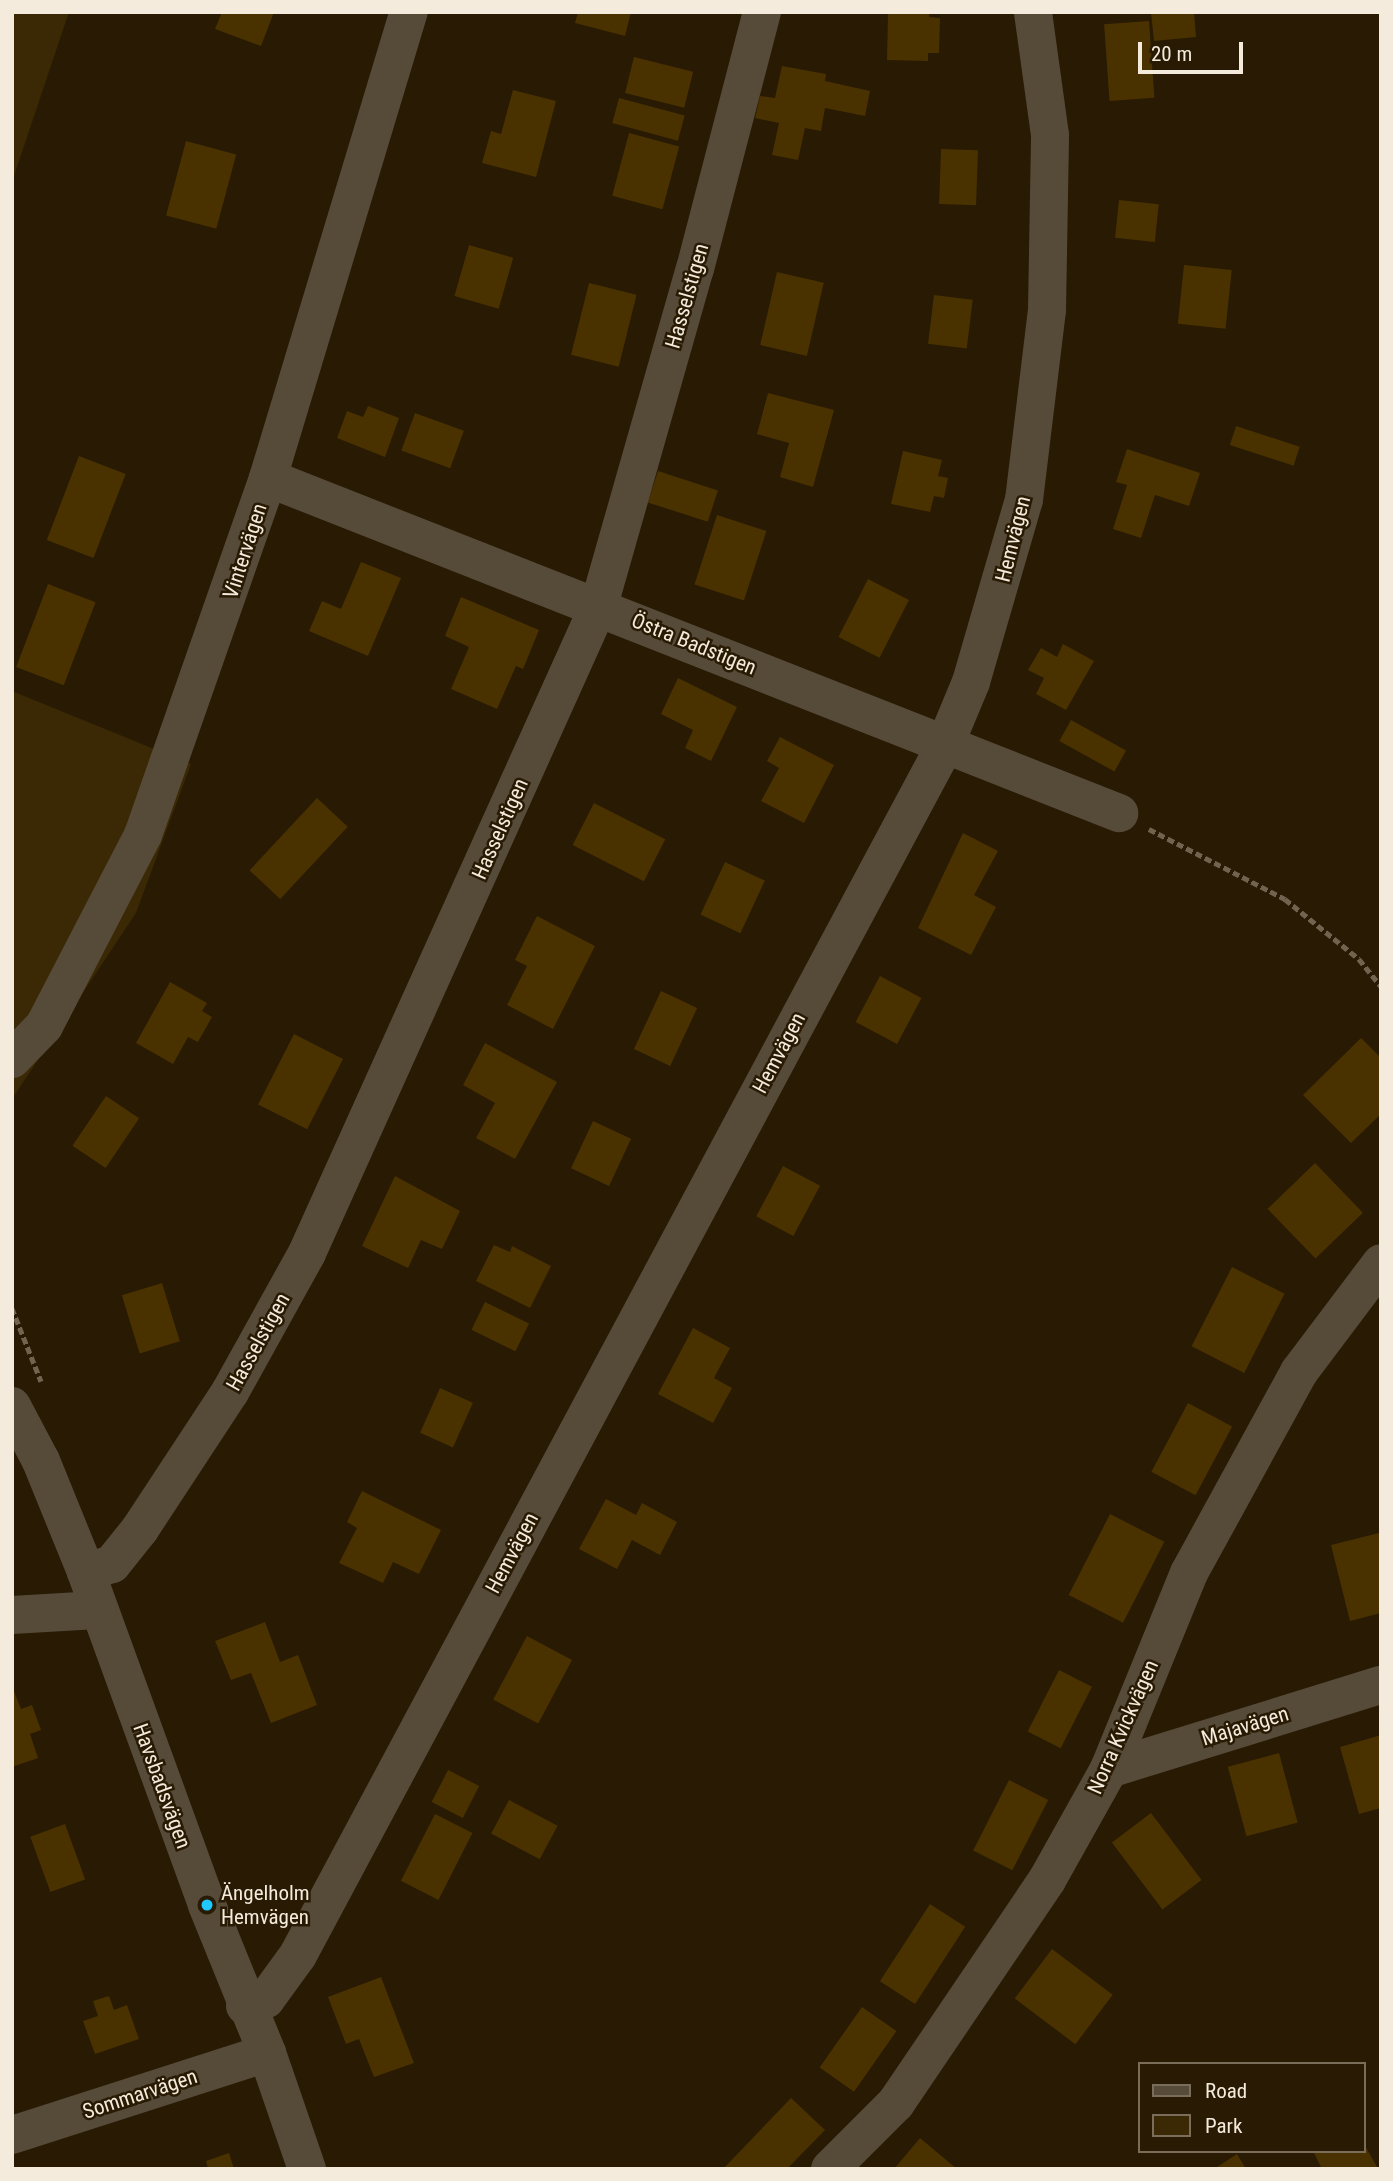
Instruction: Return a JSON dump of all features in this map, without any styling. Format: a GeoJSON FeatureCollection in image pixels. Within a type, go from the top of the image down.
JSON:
{"type":"FeatureCollection","features":[{"type":"Feature","properties":{"kind":"street","name":"Vintervägen"},"geometry":{"type":"LineString","coordinates":[[12,1059],[44,1027],[143,835],[268,478],[409,12]]}},
{"type":"Feature","properties":{"kind":"street","name":"Hasselstigen"},"geometry":{"type":"LineString","coordinates":[[86,1572],[112,1564],[140,1529],[230,1392],[307,1253],[599,605],[695,269],[762,12]]}},
{"type":"Feature","properties":{"kind":"street","name":"Hemvägen"},"geometry":{"type":"LineString","coordinates":[[246,2006],[267,1998],[298,1955],[944,747],[996,607],[1024,500],[1038,415],[1051,199],[1050,135],[1034,12]]}},
{"type":"Feature","properties":{"kind":"street","name":"Östra Badstigen"},"geometry":{"type":"LineString","coordinates":[[268,478],[599,605],[944,747],[1119,813]]}},
{"type":"Feature","properties":{"kind":"street","name":"Norra Kvickvägen"},"geometry":{"type":"LineString","coordinates":[[830,2169],[896,2103],[1047,1880],[1109,1769],[1189,1573],[1299,1372],[1381,1263]]}},
{"type":"Feature","properties":{"kind":"street","name":"Havsbadsvägen"},"geometry":{"type":"LineString","coordinates":[[12,1406],[41,1461],[86,1572],[97,1610],[246,2006],[267,2053],[307,2169]]}},
{"type":"Feature","properties":{"kind":"street"},"geometry":{"type":"LineString","coordinates":[[12,1615],[97,1610]]}},
{"type":"Feature","properties":{"kind":"street","name":"Majavägen"},"geometry":{"type":"LineString","coordinates":[[1109,1769],[1381,1685]]}},
{"type":"Feature","properties":{"kind":"street","name":"Sommarvägen"},"geometry":{"type":"LineString","coordinates":[[12,2135],[267,2053]]}},
{"type":"Feature","properties":{"kind":"path"},"geometry":{"type":"LineString","coordinates":[[1119,813],[1285,900],[1359,959],[1381,986]]}},
{"type":"Feature","properties":{"kind":"green space"},"geometry":{"type":"Polygon","coordinates":[[[12,12],[69,12],[12,182],[12,12]]]}},
{"type":"Feature","properties":{"kind":"green space"},"geometry":{"type":"Polygon","coordinates":[[[12,691],[191,764],[136,913],[12,1099],[12,691]]]}},
{"type":"Feature","properties":{"kind":"building"},"geometry":{"type":"Polygon","coordinates":[[[222,12],[274,12],[261,46],[215,29],[222,12]]]}},
{"type":"Feature","properties":{"kind":"building"},"geometry":{"type":"Polygon","coordinates":[[[578,12],[631,12],[625,36],[575,23],[578,12]]]}},
{"type":"Feature","properties":{"kind":"building"},"geometry":{"type":"Polygon","coordinates":[[[888,12],[929,12],[929,17],[940,18],[939,53],[928,53],[928,61],[887,60],[888,12]]]}},
{"type":"Feature","properties":{"kind":"building"},"geometry":{"type":"Polygon","coordinates":[[[1151,12],[1194,12],[1196,37],[1154,41],[1151,12]]]}},
{"type":"Feature","properties":{"kind":"building"},"geometry":{"type":"Polygon","coordinates":[[[1149,21],[1154,98],[1109,101],[1104,24],[1149,21]]]}},
{"type":"Feature","properties":{"kind":"building"},"geometry":{"type":"Polygon","coordinates":[[[634,57],[693,72],[684,108],[625,93],[634,57]]]}},
{"type":"Feature","properties":{"kind":"building"},"geometry":{"type":"Polygon","coordinates":[[[782,66],[826,74],[825,81],[870,91],[865,116],[825,108],[821,131],[805,128],[798,160],[772,155],[779,123],[755,118],[760,96],[775,98],[782,66]]]}},
{"type":"Feature","properties":{"kind":"building"},"geometry":{"type":"Polygon","coordinates":[[[513,90],[556,101],[536,177],[482,163],[491,131],[501,134],[513,90]]]}},
{"type":"Feature","properties":{"kind":"building"},"geometry":{"type":"Polygon","coordinates":[[[619,98],[685,116],[678,141],[612,123],[619,98]]]}},
{"type":"Feature","properties":{"kind":"building"},"geometry":{"type":"Polygon","coordinates":[[[629,133],[679,146],[662,209],[612,196],[629,133]]]}},
{"type":"Feature","properties":{"kind":"building"},"geometry":{"type":"Polygon","coordinates":[[[186,141],[236,154],[216,229],[166,215],[186,141]]]}},
{"type":"Feature","properties":{"kind":"building"},"geometry":{"type":"Polygon","coordinates":[[[941,149],[978,150],[976,205],[939,204],[941,149]]]}},
{"type":"Feature","properties":{"kind":"building"},"geometry":{"type":"Polygon","coordinates":[[[1119,200],[1159,204],[1155,242],[1115,238],[1119,200]]]}},
{"type":"Feature","properties":{"kind":"building"},"geometry":{"type":"Polygon","coordinates":[[[469,245],[513,258],[499,309],[454,296],[469,245]]]}},
{"type":"Feature","properties":{"kind":"building"},"geometry":{"type":"Polygon","coordinates":[[[1184,265],[1232,270],[1226,329],[1178,324],[1184,265]]]}},
{"type":"Feature","properties":{"kind":"building"},"geometry":{"type":"Polygon","coordinates":[[[777,272],[824,283],[807,356],[760,345],[777,272]]]}},
{"type":"Feature","properties":{"kind":"building"},"geometry":{"type":"Polygon","coordinates":[[[589,283],[637,295],[619,367],[571,355],[589,283]]]}},
{"type":"Feature","properties":{"kind":"building"},"geometry":{"type":"Polygon","coordinates":[[[934,295],[973,300],[967,348],[928,344],[934,295]]]}},
{"type":"Feature","properties":{"kind":"building"},"geometry":{"type":"Polygon","coordinates":[[[768,393],[834,410],[813,487],[780,477],[789,443],[757,434],[768,393]]]}},
{"type":"Feature","properties":{"kind":"building"},"geometry":{"type":"Polygon","coordinates":[[[368,406],[399,418],[385,457],[337,438],[347,411],[363,417],[368,406]]]}},
{"type":"Feature","properties":{"kind":"building"},"geometry":{"type":"Polygon","coordinates":[[[415,413],[464,431],[450,468],[401,451],[415,413]]]}},
{"type":"Feature","properties":{"kind":"building"},"geometry":{"type":"Polygon","coordinates":[[[1236,426],[1300,447],[1294,466],[1230,445],[1236,426]]]}},
{"type":"Feature","properties":{"kind":"building"},"geometry":{"type":"Polygon","coordinates":[[[1127,449],[1200,473],[1189,506],[1155,495],[1141,538],[1113,529],[1127,485],[1116,482],[1127,449]]]}},
{"type":"Feature","properties":{"kind":"building"},"geometry":{"type":"Polygon","coordinates":[[[903,451],[942,460],[938,476],[948,478],[944,498],[934,496],[930,512],[891,504],[903,451]]]}},
{"type":"Feature","properties":{"kind":"building"},"geometry":{"type":"Polygon","coordinates":[[[79,456],[126,474],[93,558],[47,540],[79,456]]]}},
{"type":"Feature","properties":{"kind":"building"},"geometry":{"type":"Polygon","coordinates":[[[658,471],[718,490],[708,522],[648,502],[658,471]]]}},
{"type":"Feature","properties":{"kind":"building"},"geometry":{"type":"Polygon","coordinates":[[[717,515],[766,531],[744,600],[694,584],[717,515]]]}},
{"type":"Feature","properties":{"kind":"building"},"geometry":{"type":"Polygon","coordinates":[[[361,562],[401,578],[368,656],[309,631],[322,601],[341,609],[361,562]]]}},
{"type":"Feature","properties":{"kind":"building"},"geometry":{"type":"Polygon","coordinates":[[[868,579],[909,600],[879,658],[838,637],[868,579]]]}},
{"type":"Feature","properties":{"kind":"building"},"geometry":{"type":"Polygon","coordinates":[[[48,584],[96,602],[64,685],[16,667],[48,584]]]}},
{"type":"Feature","properties":{"kind":"building"},"geometry":{"type":"Polygon","coordinates":[[[461,597],[539,630],[523,669],[516,666],[497,709],[451,689],[469,647],[445,636],[461,597]]]}},
{"type":"Feature","properties":{"kind":"building"},"geometry":{"type":"Polygon","coordinates":[[[1063,644],[1094,661],[1066,710],[1036,694],[1044,678],[1028,670],[1041,648],[1057,657],[1063,644]]]}},
{"type":"Feature","properties":{"kind":"building"},"geometry":{"type":"Polygon","coordinates":[[[678,678],[737,707],[711,761],[685,748],[693,730],[661,714],[678,678]]]}},
{"type":"Feature","properties":{"kind":"building"},"geometry":{"type":"Polygon","coordinates":[[[1071,720],[1126,751],[1114,772],[1059,741],[1071,720]]]}},
{"type":"Feature","properties":{"kind":"building"},"geometry":{"type":"Polygon","coordinates":[[[780,737],[834,765],[804,823],[761,801],[779,768],[767,761],[780,737]]]}},
{"type":"Feature","properties":{"kind":"building"},"geometry":{"type":"Polygon","coordinates":[[[317,798],[348,827],[280,899],[249,870],[317,798]]]}},
{"type":"Feature","properties":{"kind":"building"},"geometry":{"type":"Polygon","coordinates":[[[594,803],[665,839],[644,881],[573,845],[594,803]]]}},
{"type":"Feature","properties":{"kind":"building"},"geometry":{"type":"Polygon","coordinates":[[[963,833],[998,851],[974,895],[996,907],[971,955],[918,928],[963,833]]]}},
{"type":"Feature","properties":{"kind":"building"},"geometry":{"type":"Polygon","coordinates":[[[725,862],[765,881],[740,933],[700,915],[725,862]]]}},
{"type":"Feature","properties":{"kind":"building"},"geometry":{"type":"Polygon","coordinates":[[[537,916],[595,946],[553,1029],[507,1005],[527,966],[515,960],[537,916]]]}},
{"type":"Feature","properties":{"kind":"building"},"geometry":{"type":"Polygon","coordinates":[[[880,976],[921,998],[897,1044],[856,1022],[880,976]]]}},
{"type":"Feature","properties":{"kind":"building"},"geometry":{"type":"Polygon","coordinates":[[[170,982],[207,1003],[202,1011],[212,1017],[198,1042],[188,1037],[173,1064],[136,1043],[170,982]]]}},
{"type":"Feature","properties":{"kind":"building"},"geometry":{"type":"Polygon","coordinates":[[[661,991],[697,1008],[670,1066],[634,1049],[661,991]]]}},
{"type":"Feature","properties":{"kind":"building"},"geometry":{"type":"Polygon","coordinates":[[[294,1034],[343,1059],[307,1129],[258,1104],[294,1034]]]}},
{"type":"Feature","properties":{"kind":"building"},"geometry":{"type":"Polygon","coordinates":[[[1361,1038],[1381,1058],[1381,1114],[1351,1143],[1303,1095],[1361,1038]]]}},
{"type":"Feature","properties":{"kind":"building"},"geometry":{"type":"Polygon","coordinates":[[[485,1043],[557,1082],[515,1159],[476,1138],[495,1103],[463,1085],[485,1043]]]}},
{"type":"Feature","properties":{"kind":"building"},"geometry":{"type":"Polygon","coordinates":[[[106,1096],[139,1118],[106,1168],[72,1146],[106,1096]]]}},
{"type":"Feature","properties":{"kind":"building"},"geometry":{"type":"Polygon","coordinates":[[[593,1121],[631,1139],[609,1186],[571,1168],[593,1121]]]}},
{"type":"Feature","properties":{"kind":"building"},"geometry":{"type":"Polygon","coordinates":[[[1315,1163],[1363,1213],[1315,1258],[1268,1209],[1315,1163]]]}},
{"type":"Feature","properties":{"kind":"building"},"geometry":{"type":"Polygon","coordinates":[[[783,1166],[820,1186],[793,1236],[756,1216],[783,1166]]]}},
{"type":"Feature","properties":{"kind":"building"},"geometry":{"type":"Polygon","coordinates":[[[395,1176],[460,1211],[442,1249],[421,1240],[408,1268],[362,1246],[395,1176]]]}},
{"type":"Feature","properties":{"kind":"building"},"geometry":{"type":"Polygon","coordinates":[[[494,1245],[510,1252],[512,1246],[551,1266],[530,1308],[476,1281],[494,1245]]]}},
{"type":"Feature","properties":{"kind":"building"},"geometry":{"type":"Polygon","coordinates":[[[1232,1267],[1285,1294],[1244,1373],[1192,1346],[1232,1267]]]}},
{"type":"Feature","properties":{"kind":"building"},"geometry":{"type":"Polygon","coordinates":[[[162,1283],[180,1341],[140,1354],[122,1295],[162,1283]]]}},
{"type":"Feature","properties":{"kind":"building"},"geometry":{"type":"Polygon","coordinates":[[[485,1302],[529,1323],[515,1351],[471,1330],[485,1302]]]}},
{"type":"Feature","properties":{"kind":"building"},"geometry":{"type":"Polygon","coordinates":[[[693,1328],[730,1348],[714,1378],[732,1388],[713,1423],[658,1394],[693,1328]]]}},
{"type":"Feature","properties":{"kind":"building"},"geometry":{"type":"Polygon","coordinates":[[[440,1388],[473,1403],[453,1447],[420,1433],[440,1388]]]}},
{"type":"Feature","properties":{"kind":"building"},"geometry":{"type":"Polygon","coordinates":[[[1188,1403],[1232,1426],[1196,1495],[1151,1472],[1188,1403]]]}},
{"type":"Feature","properties":{"kind":"building"},"geometry":{"type":"Polygon","coordinates":[[[362,1491],[441,1530],[419,1574],[393,1562],[383,1583],[339,1563],[357,1528],[347,1522],[362,1491]]]}},
{"type":"Feature","properties":{"kind":"building"},"geometry":{"type":"Polygon","coordinates":[[[606,1499],[636,1515],[642,1503],[677,1522],[660,1555],[632,1540],[617,1569],[579,1549],[606,1499]]]}},
{"type":"Feature","properties":{"kind":"building"},"geometry":{"type":"Polygon","coordinates":[[[1110,1514],[1164,1542],[1123,1623],[1069,1595],[1110,1514]]]}},
{"type":"Feature","properties":{"kind":"building"},"geometry":{"type":"Polygon","coordinates":[[[1379,1533],[1381,1613],[1350,1621],[1331,1545],[1379,1533]]]}},
{"type":"Feature","properties":{"kind":"building"},"geometry":{"type":"Polygon","coordinates":[[[265,1622],[280,1662],[298,1655],[317,1705],[271,1723],[251,1673],[231,1680],[215,1641],[265,1622]]]}},
{"type":"Feature","properties":{"kind":"building"},"geometry":{"type":"Polygon","coordinates":[[[527,1636],[572,1660],[538,1724],[493,1700],[527,1636]]]}},
{"type":"Feature","properties":{"kind":"building"},"geometry":{"type":"Polygon","coordinates":[[[1059,1670],[1092,1687],[1061,1748],[1028,1731],[1059,1670]]]}},
{"type":"Feature","properties":{"kind":"building"},"geometry":{"type":"Polygon","coordinates":[[[12,1686],[21,1709],[32,1705],[41,1730],[30,1734],[38,1758],[12,1767],[12,1686]]]}},
{"type":"Feature","properties":{"kind":"building"},"geometry":{"type":"Polygon","coordinates":[[[1381,1735],[1381,1808],[1359,1814],[1340,1747],[1381,1735]]]}},
{"type":"Feature","properties":{"kind":"building"},"geometry":{"type":"Polygon","coordinates":[[[1279,1753],[1298,1823],[1246,1836],[1228,1767],[1279,1753]]]}},
{"type":"Feature","properties":{"kind":"building"},"geometry":{"type":"Polygon","coordinates":[[[448,1770],[479,1786],[463,1818],[432,1802],[448,1770]]]}},
{"type":"Feature","properties":{"kind":"building"},"geometry":{"type":"Polygon","coordinates":[[[1009,1780],[1048,1800],[1012,1870],[973,1850],[1009,1780]]]}},
{"type":"Feature","properties":{"kind":"building"},"geometry":{"type":"Polygon","coordinates":[[[509,1800],[558,1826],[540,1859],[491,1834],[509,1800]]]}},
{"type":"Feature","properties":{"kind":"building"},"geometry":{"type":"Polygon","coordinates":[[[1151,1813],[1202,1880],[1162,1910],[1112,1842],[1151,1813]]]}},
{"type":"Feature","properties":{"kind":"building"},"geometry":{"type":"Polygon","coordinates":[[[435,1814],[472,1833],[438,1900],[401,1881],[435,1814]]]}},
{"type":"Feature","properties":{"kind":"building"},"geometry":{"type":"Polygon","coordinates":[[[65,1824],[85,1879],[50,1892],[30,1837],[65,1824]]]}},
{"type":"Feature","properties":{"kind":"building"},"geometry":{"type":"Polygon","coordinates":[[[930,1904],[965,1927],[915,2004],[880,1981],[930,1904]]]}},
{"type":"Feature","properties":{"kind":"building"},"geometry":{"type":"Polygon","coordinates":[[[1052,1949],[1113,1995],[1075,2044],[1015,1999],[1052,1949]]]}},
{"type":"Feature","properties":{"kind":"building"},"geometry":{"type":"Polygon","coordinates":[[[381,1977],[414,2063],[374,2077],[359,2039],[346,2044],[328,1997],[381,1977]]]}},
{"type":"Feature","properties":{"kind":"building"},"geometry":{"type":"Polygon","coordinates":[[[109,1996],[114,2010],[127,2005],[139,2039],[95,2054],[83,2021],[98,2016],[93,2001],[109,1996]]]}},
{"type":"Feature","properties":{"kind":"building"},"geometry":{"type":"Polygon","coordinates":[[[862,2007],[896,2031],[854,2092],[820,2068],[862,2007]]]}},
{"type":"Feature","properties":{"kind":"building"},"geometry":{"type":"Polygon","coordinates":[[[791,2098],[825,2130],[787,2169],[723,2169],[791,2098]]]}},
{"type":"Feature","properties":{"kind":"building"},"geometry":{"type":"Polygon","coordinates":[[[920,2138],[957,2169],[894,2169],[920,2138]]]}},
{"type":"Feature","properties":{"kind":"building"},"geometry":{"type":"Polygon","coordinates":[[[1365,2146],[1377,2167],[1373,2169],[1322,2169],[1314,2153],[1365,2153],[1365,2146]]]}},
{"type":"Feature","properties":{"kind":"building"},"geometry":{"type":"Polygon","coordinates":[[[229,2153],[234,2169],[208,2169],[206,2161],[229,2153]]]}},
{"type":"Feature","properties":{"kind":"building"},"geometry":{"type":"Polygon","coordinates":[[[1237,2154],[1246,2169],[1214,2169],[1237,2154]]]}},
{"type":"Feature","properties":{"kind":"place","name":"Ängelholm Hemvägen"},"geometry":{"type":"Point","coordinates":[207,1905]}}]}
